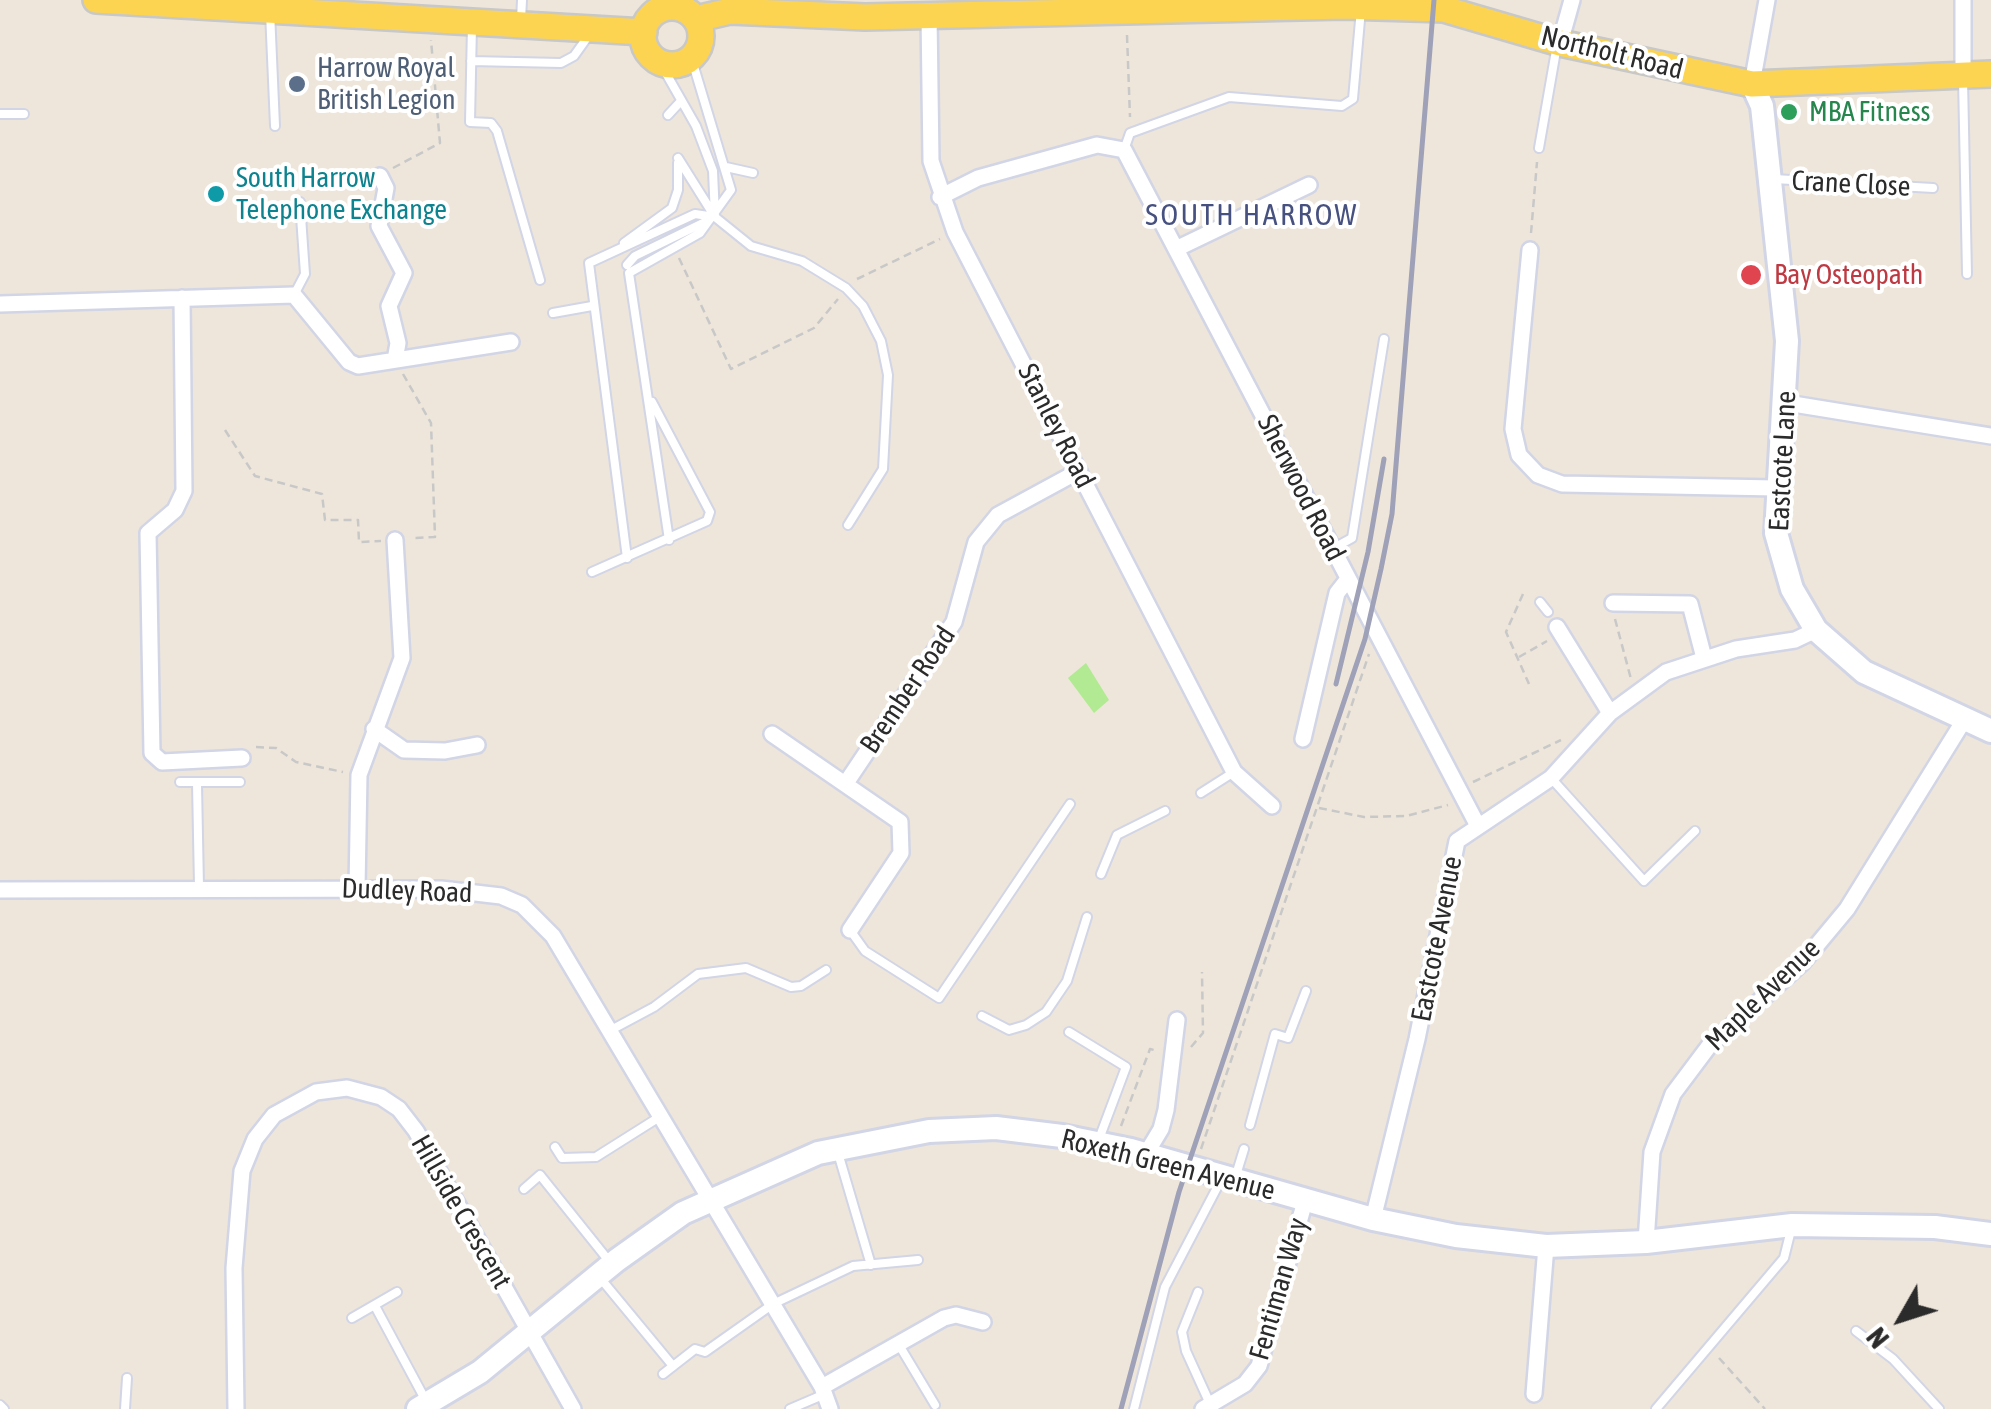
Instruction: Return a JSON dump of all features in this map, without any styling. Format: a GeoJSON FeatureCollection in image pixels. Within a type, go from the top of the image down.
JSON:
{"type":"FeatureCollection","features":[{"type":"Feature","properties":{"kind":"main road"},"geometry":{"type":"LineString","coordinates":[[96,0],[368,6],[430,18],[472,20],[522,11],[594,28],[644,32]]}},
{"type":"Feature","properties":{"kind":"main road"},"geometry":{"type":"LineString","coordinates":[[670,4],[696,19],[701,38],[691,58],[671,64],[658,61],[645,44],[644,32],[652,15],[670,4]]}},
{"type":"Feature","properties":{"kind":"main road","name":"Northolt Road"},"geometry":{"type":"LineString","coordinates":[[696,19],[730,10],[929,15],[1143,6],[1356,4],[1448,9],[1559,42],[1752,84],[1991,74]]}},
{"type":"Feature","properties":{"kind":"street"},"geometry":{"type":"LineString","coordinates":[[1559,42],[1572,0]]}},
{"type":"Feature","properties":{"kind":"street"},"geometry":{"type":"LineString","coordinates":[[1752,84],[1767,0]]}},
{"type":"Feature","properties":{"kind":"street"},"geometry":{"type":"LineString","coordinates":[[1963,0],[1963,77]]}},
{"type":"Feature","properties":{"kind":"street","name":"Stanley Road"},"geometry":{"type":"LineString","coordinates":[[929,15],[927,120],[940,197],[1234,772],[1272,806]]}},
{"type":"Feature","properties":{"kind":"street","name":"Eastcote Lane"},"geometry":{"type":"LineString","coordinates":[[1752,84],[1762,106],[1787,341],[1776,532],[1792,589],[1816,630],[1864,672],[1991,731]]}},
{"type":"Feature","properties":{"kind":"street"},"geometry":{"type":"LineString","coordinates":[[940,197],[978,178],[1082,149],[1097,146],[1124,150]]}},
{"type":"Feature","properties":{"kind":"street","name":"Sherwood Road"},"geometry":{"type":"LineString","coordinates":[[1124,150],[1478,826]]}},
{"type":"Feature","properties":{"kind":"street"},"geometry":{"type":"LineString","coordinates":[[380,176],[385,200],[379,226],[404,274],[390,306],[398,343],[395,360]]}},
{"type":"Feature","properties":{"kind":"street"},"geometry":{"type":"LineString","coordinates":[[1178,248],[1309,185]]}},
{"type":"Feature","properties":{"kind":"street"},"geometry":{"type":"LineString","coordinates":[[1530,250],[1513,429],[1519,455],[1538,475],[1562,484],[1776,488]]}},
{"type":"Feature","properties":{"kind":"street"},"geometry":{"type":"LineString","coordinates":[[0,304],[294,295],[349,362],[358,366],[511,342]]}},
{"type":"Feature","properties":{"kind":"street"},"geometry":{"type":"LineString","coordinates":[[182,298],[184,491],[175,510],[148,534],[152,753],[162,762],[242,758]]}},
{"type":"Feature","properties":{"kind":"street"},"geometry":{"type":"LineString","coordinates":[[1786,403],[1991,436]]}},
{"type":"Feature","properties":{"kind":"street","name":"Brember Road"},"geometry":{"type":"LineString","coordinates":[[846,783],[954,622],[976,542],[998,515],[1079,471]]}},
{"type":"Feature","properties":{"kind":"street"},"geometry":{"type":"LineString","coordinates":[[357,888],[360,775],[402,658],[395,540]]}},
{"type":"Feature","properties":{"kind":"street"},"geometry":{"type":"LineString","coordinates":[[1302,739],[1337,593],[1348,578]]}},
{"type":"Feature","properties":{"kind":"street"},"geometry":{"type":"LineString","coordinates":[[1613,603],[1690,604],[1704,658]]}},
{"type":"Feature","properties":{"kind":"street"},"geometry":{"type":"LineString","coordinates":[[1559,630],[1610,713]]}},
{"type":"Feature","properties":{"kind":"street","name":"Eastcote Avenue"},"geometry":{"type":"LineString","coordinates":[[1374,1219],[1417,1039],[1457,841],[1551,778],[1634,692],[1704,658],[1794,640],[1816,630]]}},
{"type":"Feature","properties":{"kind":"street","name":"Maple Avenue"},"geometry":{"type":"LineString","coordinates":[[1646,1242],[1652,1152],[1673,1094],[1709,1046],[1802,963],[1847,909],[1966,717]]}},
{"type":"Feature","properties":{"kind":"street"},"geometry":{"type":"LineString","coordinates":[[374,729],[404,750],[445,751],[477,745]]}},
{"type":"Feature","properties":{"kind":"street","name":"Brember Road"},"geometry":{"type":"LineString","coordinates":[[772,734],[900,822],[901,854],[850,930]]}},
{"type":"Feature","properties":{"kind":"street","name":"Dudley Road"},"geometry":{"type":"LineString","coordinates":[[0,890],[357,888],[479,892],[522,906],[554,936],[826,1397]]}},
{"type":"Feature","properties":{"kind":"street"},"geometry":{"type":"LineString","coordinates":[[1146,1154],[1162,1129],[1175,1057],[1177,1020]]}},
{"type":"Feature","properties":{"kind":"street","name":"Hillside Crescent"},"geometry":{"type":"LineString","coordinates":[[236,1409],[234,1268],[242,1172],[261,1128],[281,1110],[316,1092],[366,1090],[399,1109],[416,1131],[573,1409]]}},
{"type":"Feature","properties":{"kind":"street","name":"Roxeth Green Avenue"},"geometry":{"type":"LineString","coordinates":[[426,1407],[531,1334],[605,1270],[683,1213],[788,1164],[837,1149],[929,1131],[996,1128],[1105,1145],[1374,1219],[1456,1236],[1546,1246],[1646,1242],[1792,1225],[1935,1227],[1991,1234]]}},
{"type":"Feature","properties":{"kind":"street","name":"Fentiman Way"},"geometry":{"type":"LineString","coordinates":[[1207,1407],[1245,1384],[1259,1366],[1305,1201]]}},
{"type":"Feature","properties":{"kind":"street"},"geometry":{"type":"LineString","coordinates":[[1534,1394],[1546,1246]]}},
{"type":"Feature","properties":{"kind":"street"},"geometry":{"type":"LineString","coordinates":[[826,1397],[944,1318],[956,1315],[983,1322]]}},
{"type":"Feature","properties":{"kind":"lane"},"geometry":{"type":"LineString","coordinates":[[1124,150],[1130,134],[1229,96],[1342,106],[1353,99],[1356,4]]}},
{"type":"Feature","properties":{"kind":"lane"},"geometry":{"type":"LineString","coordinates":[[256,5],[276,126]]}},
{"type":"Feature","properties":{"kind":"lane"},"geometry":{"type":"LineString","coordinates":[[472,20],[470,122],[492,123],[498,131],[540,280]]}},
{"type":"Feature","properties":{"kind":"lane"},"geometry":{"type":"LineString","coordinates":[[471,61],[561,63],[574,56],[594,28]]}},
{"type":"Feature","properties":{"kind":"lane"},"geometry":{"type":"LineString","coordinates":[[1538,148],[1559,42]]}},
{"type":"Feature","properties":{"kind":"lane"},"geometry":{"type":"LineString","coordinates":[[628,269],[700,233],[731,190],[691,58]]}},
{"type":"Feature","properties":{"kind":"lane"},"geometry":{"type":"LineString","coordinates":[[658,61],[681,100],[713,171],[715,217]]}},
{"type":"Feature","properties":{"kind":"lane"},"geometry":{"type":"LineString","coordinates":[[1963,77],[1967,274]]}},
{"type":"Feature","properties":{"kind":"lane"},"geometry":{"type":"LineString","coordinates":[[668,115],[681,100]]}},
{"type":"Feature","properties":{"kind":"lane"},"geometry":{"type":"LineString","coordinates":[[0,114],[24,114]]}},
{"type":"Feature","properties":{"kind":"lane"},"geometry":{"type":"LineString","coordinates":[[615,252],[672,208],[678,190],[678,158],[715,217],[750,246],[802,261],[846,288],[873,324],[888,359],[883,469],[848,525]]}},
{"type":"Feature","properties":{"kind":"lane"},"geometry":{"type":"LineString","coordinates":[[726,167],[753,173]]}},
{"type":"Feature","properties":{"kind":"lane","name":"Crane Close"},"geometry":{"type":"LineString","coordinates":[[1770,179],[1933,188]]}},
{"type":"Feature","properties":{"kind":"lane"},"geometry":{"type":"LineString","coordinates":[[294,295],[305,274],[300,202]]}},
{"type":"Feature","properties":{"kind":"lane"},"geometry":{"type":"LineString","coordinates":[[627,558],[589,264],[695,214],[715,217]]}},
{"type":"Feature","properties":{"kind":"lane"},"geometry":{"type":"LineString","coordinates":[[628,269],[635,256],[715,217]]}},
{"type":"Feature","properties":{"kind":"lane"},"geometry":{"type":"LineString","coordinates":[[615,252],[628,269],[668,540]]}},
{"type":"Feature","properties":{"kind":"lane"},"geometry":{"type":"LineString","coordinates":[[553,313],[592,306]]}},
{"type":"Feature","properties":{"kind":"lane"},"geometry":{"type":"LineString","coordinates":[[1332,550],[1352,538],[1384,338]]}},
{"type":"Feature","properties":{"kind":"lane"},"geometry":{"type":"LineString","coordinates":[[592,572],[707,521],[710,512],[647,394]]}},
{"type":"Feature","properties":{"kind":"lane"},"geometry":{"type":"LineString","coordinates":[[1540,602],[1548,612]]}},
{"type":"Feature","properties":{"kind":"lane"},"geometry":{"type":"LineString","coordinates":[[1201,793],[1234,772]]}},
{"type":"Feature","properties":{"kind":"lane"},"geometry":{"type":"LineString","coordinates":[[1551,778],[1644,881],[1695,831]]}},
{"type":"Feature","properties":{"kind":"lane"},"geometry":{"type":"LineString","coordinates":[[180,782],[240,782]]}},
{"type":"Feature","properties":{"kind":"lane"},"geometry":{"type":"LineString","coordinates":[[196,784],[199,887]]}},
{"type":"Feature","properties":{"kind":"lane"},"geometry":{"type":"LineString","coordinates":[[850,930],[866,951],[939,998],[1070,804]]}},
{"type":"Feature","properties":{"kind":"lane"},"geometry":{"type":"LineString","coordinates":[[1101,874],[1117,834],[1164,810]]}},
{"type":"Feature","properties":{"kind":"lane"},"geometry":{"type":"LineString","coordinates":[[982,1016],[1009,1030],[1046,1012],[1067,981],[1087,917]]}},
{"type":"Feature","properties":{"kind":"lane"},"geometry":{"type":"LineString","coordinates":[[610,1030],[654,1007],[698,974],[746,968],[791,987],[802,986],[826,970]]}},
{"type":"Feature","properties":{"kind":"lane"},"geometry":{"type":"LineString","coordinates":[[1250,1124],[1275,1034],[1288,1038],[1306,991]]}},
{"type":"Feature","properties":{"kind":"lane"},"geometry":{"type":"LineString","coordinates":[[1068,1032],[1126,1067],[1105,1145]]}},
{"type":"Feature","properties":{"kind":"lane"},"geometry":{"type":"LineString","coordinates":[[555,1148],[562,1158],[596,1157],[661,1116]]}},
{"type":"Feature","properties":{"kind":"lane"},"geometry":{"type":"LineString","coordinates":[[1134,1409],[1165,1287],[1244,1148]]}},
{"type":"Feature","properties":{"kind":"lane"},"geometry":{"type":"LineString","coordinates":[[837,1149],[871,1264]]}},
{"type":"Feature","properties":{"kind":"lane"},"geometry":{"type":"LineString","coordinates":[[524,1188],[540,1175],[674,1366]]}},
{"type":"Feature","properties":{"kind":"lane"},"geometry":{"type":"LineString","coordinates":[[1656,1409],[1784,1258],[1792,1225]]}},
{"type":"Feature","properties":{"kind":"lane"},"geometry":{"type":"LineString","coordinates":[[663,1374],[695,1350],[705,1352],[773,1304],[854,1266],[918,1260]]}},
{"type":"Feature","properties":{"kind":"lane"},"geometry":{"type":"LineString","coordinates":[[352,1318],[397,1292]]}},
{"type":"Feature","properties":{"kind":"lane"},"geometry":{"type":"LineString","coordinates":[[1198,1292],[1182,1332],[1207,1407]]}},
{"type":"Feature","properties":{"kind":"lane"},"geometry":{"type":"LineString","coordinates":[[375,1306],[426,1407]]}},
{"type":"Feature","properties":{"kind":"lane"},"geometry":{"type":"LineString","coordinates":[[1856,1330],[1893,1359],[1940,1409]]}},
{"type":"Feature","properties":{"kind":"lane"},"geometry":{"type":"LineString","coordinates":[[899,1345],[935,1406]]}},
{"type":"Feature","properties":{"kind":"lane"},"geometry":{"type":"LineString","coordinates":[[125,1409],[127,1378]]}},
{"type":"Feature","properties":{"kind":"lane"},"geometry":{"type":"LineString","coordinates":[[790,1409],[826,1397]]}},
{"type":"Feature","properties":{"kind":"path"},"geometry":{"type":"LineString","coordinates":[[380,176],[440,143],[430,18]]}},
{"type":"Feature","properties":{"kind":"path"},"geometry":{"type":"LineString","coordinates":[[1128,50],[1130,134]]}},
{"type":"Feature","properties":{"kind":"path"},"geometry":{"type":"LineString","coordinates":[[1530,250],[1538,148]]}},
{"type":"Feature","properties":{"kind":"path"},"geometry":{"type":"LineString","coordinates":[[846,288],[864,274],[956,232]]}},
{"type":"Feature","properties":{"kind":"path"},"geometry":{"type":"LineString","coordinates":[[674,246],[732,369],[814,328],[834,303]]}},
{"type":"Feature","properties":{"kind":"path"},"geometry":{"type":"LineString","coordinates":[[225,430],[255,476],[322,494],[324,520],[358,520],[360,542],[435,537],[431,423],[395,360]]}},
{"type":"Feature","properties":{"kind":"path"},"geometry":{"type":"LineString","coordinates":[[1523,594],[1506,632],[1529,684]]}},
{"type":"Feature","properties":{"kind":"path"},"geometry":{"type":"LineString","coordinates":[[1613,603],[1634,692]]}},
{"type":"Feature","properties":{"kind":"path"},"geometry":{"type":"LineString","coordinates":[[1519,657],[1559,630]]}},
{"type":"Feature","properties":{"kind":"path"},"geometry":{"type":"LineString","coordinates":[[1198,1158],[1376,634]]}},
{"type":"Feature","properties":{"kind":"path"},"geometry":{"type":"LineString","coordinates":[[1317,808],[1364,818],[1406,816],[1461,795],[1571,736],[1580,746]]}},
{"type":"Feature","properties":{"kind":"path"},"geometry":{"type":"LineString","coordinates":[[242,758],[253,747],[262,746],[322,769],[360,775]]}},
{"type":"Feature","properties":{"kind":"path"},"geometry":{"type":"LineString","coordinates":[[1105,1145],[1150,1048],[1180,1058],[1203,1034],[1202,972]]}},
{"type":"Feature","properties":{"kind":"path"},"geometry":{"type":"LineString","coordinates":[[1710,1349],[1765,1409]]}},
{"type":"Feature","properties":{"kind":"green space"},"geometry":{"type":"Polygon","coordinates":[[[1086,663],[1109,700],[1094,713],[1068,678],[1086,663]]]}},
{"type":"Feature","properties":{"kind":"railway"},"geometry":{"type":"LineString","coordinates":[[1121,1409],[1179,1192],[1365,639],[1381,569],[1392,514],[1434,0]]}},
{"type":"Feature","properties":{"kind":"railway"},"geometry":{"type":"LineString","coordinates":[[1336,684],[1368,552],[1384,459]]}},
{"type":"Feature","properties":{"kind":"place","name":"Harrow Royal British Legion"},"geometry":{"type":"Point","coordinates":[297,84]}},
{"type":"Feature","properties":{"kind":"place","name":"MBA Fitness"},"geometry":{"type":"Point","coordinates":[1789,112]}},
{"type":"Feature","properties":{"kind":"place","name":"South Harrow Telephone Exchange"},"geometry":{"type":"Point","coordinates":[216,194]}},
{"type":"Feature","properties":{"kind":"place","name":"Bay Osteopath"},"geometry":{"type":"Point","coordinates":[1751,275]}},
{"type":"Feature","properties":{"kind":"district","name":"SOUTH HARROW"},"geometry":{"type":"Point","coordinates":[1252,216]}}]}
